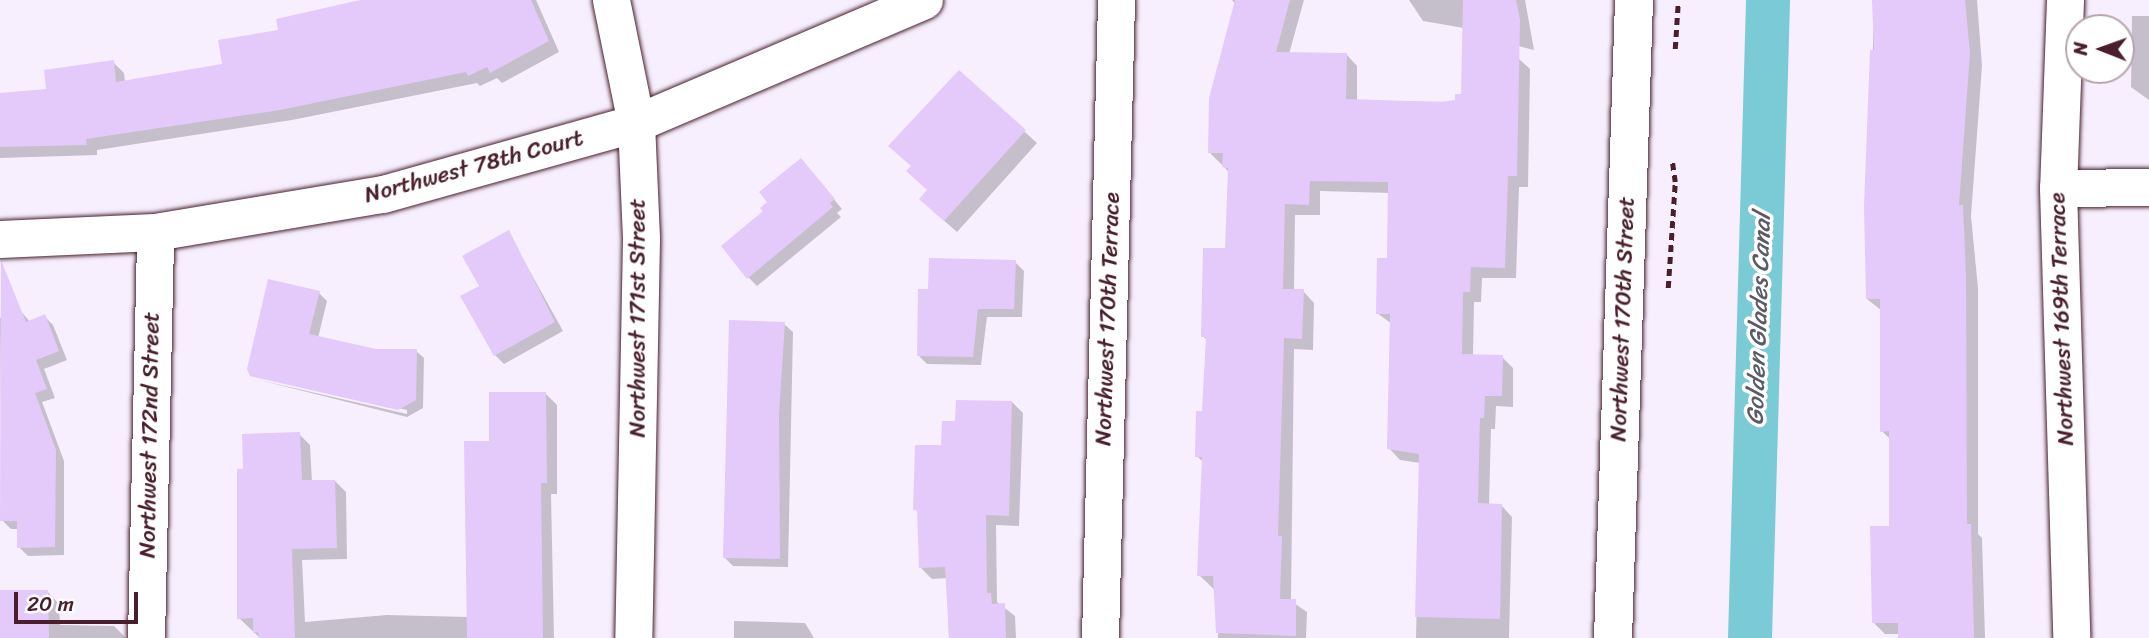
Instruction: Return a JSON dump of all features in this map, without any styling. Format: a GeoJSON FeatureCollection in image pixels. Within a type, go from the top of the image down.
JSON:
{"type":"FeatureCollection","features":[{"type":"Feature","properties":{"kind":"street","name":"Northwest 171st Street"},"geometry":{"type":"LineString","coordinates":[[611,0],[636,123],[641,239],[633,638]]}},
{"type":"Feature","properties":{"kind":"street","name":"Northwest 78th Court"},"geometry":{"type":"LineString","coordinates":[[0,239],[155,232],[383,194],[636,123],[923,0]]}},
{"type":"Feature","properties":{"kind":"street","name":"Northwest 170th Terrace"},"geometry":{"type":"LineString","coordinates":[[1100,638],[1116,0]]}},
{"type":"Feature","properties":{"kind":"street","name":"Northwest 170th Street"},"geometry":{"type":"LineString","coordinates":[[1613,638],[1634,0]]}},
{"type":"Feature","properties":{"kind":"street","name":"Northwest 169th Terrace"},"geometry":{"type":"LineString","coordinates":[[2065,0],[2058,188],[2071,638]]}},
{"type":"Feature","properties":{"kind":"street"},"geometry":{"type":"LineString","coordinates":[[2058,188],[2149,187]]}},
{"type":"Feature","properties":{"kind":"street","name":"Northwest 172nd Street"},"geometry":{"type":"LineString","coordinates":[[146,638],[155,232]]}},
{"type":"Feature","properties":{"kind":"building"},"geometry":{"type":"Polygon","coordinates":[[[360,0],[531,0],[549,41],[490,73],[487,67],[468,76],[466,72],[280,110],[86,139],[87,145],[0,147],[0,93],[46,89],[44,70],[114,60],[116,82],[222,64],[218,40],[278,30],[276,19],[360,0]]]}},
{"type":"Feature","properties":{"kind":"building"},"geometry":{"type":"Polygon","coordinates":[[[1235,0],[1290,0],[1276,52],[1347,53],[1346,99],[1441,102],[1455,100],[1455,94],[1461,94],[1463,0],[1516,0],[1520,20],[1517,176],[1508,176],[1505,268],[1471,267],[1470,292],[1463,292],[1462,354],[1503,355],[1502,396],[1485,396],[1484,418],[1480,418],[1478,503],[1502,504],[1500,619],[1415,617],[1419,454],[1387,449],[1390,314],[1376,314],[1377,258],[1387,258],[1388,182],[1310,181],[1309,205],[1285,204],[1283,289],[1304,289],[1302,339],[1284,338],[1278,536],[1282,536],[1280,599],[1296,599],[1296,636],[1216,633],[1213,576],[1197,576],[1202,457],[1195,457],[1196,411],[1202,411],[1206,337],[1201,337],[1203,248],[1225,248],[1228,168],[1222,167],[1223,153],[1208,153],[1209,98],[1235,0]]]}},
{"type":"Feature","properties":{"kind":"building"},"geometry":{"type":"Polygon","coordinates":[[[1872,0],[1965,0],[1970,53],[1959,205],[1963,205],[1966,275],[1967,524],[1971,524],[1974,638],[1898,638],[1898,623],[1872,623],[1870,526],[1889,526],[1889,431],[1880,432],[1880,299],[1866,299],[1864,206],[1870,50],[1874,50],[1872,0]]]}},
{"type":"Feature","properties":{"kind":"building"},"geometry":{"type":"Polygon","coordinates":[[[959,70],[1026,130],[944,221],[919,199],[927,190],[906,171],[911,166],[888,146],[959,70]]]}},
{"type":"Feature","properties":{"kind":"building"},"geometry":{"type":"Polygon","coordinates":[[[801,158],[835,199],[830,203],[833,207],[747,279],[721,246],[763,211],[760,208],[767,202],[759,192],[801,158]]]}},
{"type":"Feature","properties":{"kind":"building"},"geometry":{"type":"Polygon","coordinates":[[[509,230],[555,322],[494,356],[460,296],[479,286],[462,256],[509,230]]]}},
{"type":"Feature","properties":{"kind":"building"},"geometry":{"type":"Polygon","coordinates":[[[929,258],[1016,260],[1014,309],[978,309],[973,357],[917,356],[918,289],[928,289],[929,258]]]}},
{"type":"Feature","properties":{"kind":"building"},"geometry":{"type":"Polygon","coordinates":[[[1,260],[26,322],[45,314],[59,351],[36,360],[47,389],[35,393],[56,450],[55,547],[17,548],[17,521],[0,521],[1,260]]]}},
{"type":"Feature","properties":{"kind":"building"},"geometry":{"type":"Polygon","coordinates":[[[268,279],[320,291],[309,334],[376,349],[417,349],[416,400],[398,410],[250,376],[247,369],[268,279]]]}},
{"type":"Feature","properties":{"kind":"building"},"geometry":{"type":"Polygon","coordinates":[[[729,320],[785,322],[779,414],[780,559],[723,558],[729,320]]]}},
{"type":"Feature","properties":{"kind":"building"},"geometry":{"type":"Polygon","coordinates":[[[489,392],[546,392],[547,483],[541,483],[543,638],[467,638],[464,441],[489,441],[489,392]]]}},
{"type":"Feature","properties":{"kind":"building"},"geometry":{"type":"Polygon","coordinates":[[[956,400],[1012,401],[1009,516],[986,515],[987,593],[991,593],[992,604],[1005,603],[1006,638],[949,638],[945,567],[919,568],[917,510],[913,510],[915,445],[941,445],[942,421],[955,421],[956,400]]]}},
{"type":"Feature","properties":{"kind":"building"},"geometry":{"type":"Polygon","coordinates":[[[300,432],[302,480],[335,480],[337,548],[292,549],[295,638],[259,638],[258,632],[253,633],[253,618],[237,619],[237,469],[243,469],[242,434],[300,432]]]}},
{"type":"Feature","properties":{"kind":"building"},"geometry":{"type":"Polygon","coordinates":[[[0,590],[48,590],[49,638],[0,638],[0,590]]]}},
{"type":"Feature","properties":{"kind":"waterway","name":"Golden Glades Canal"},"geometry":{"type":"LineString","coordinates":[[1750,638],[1768,0]]}}]}
